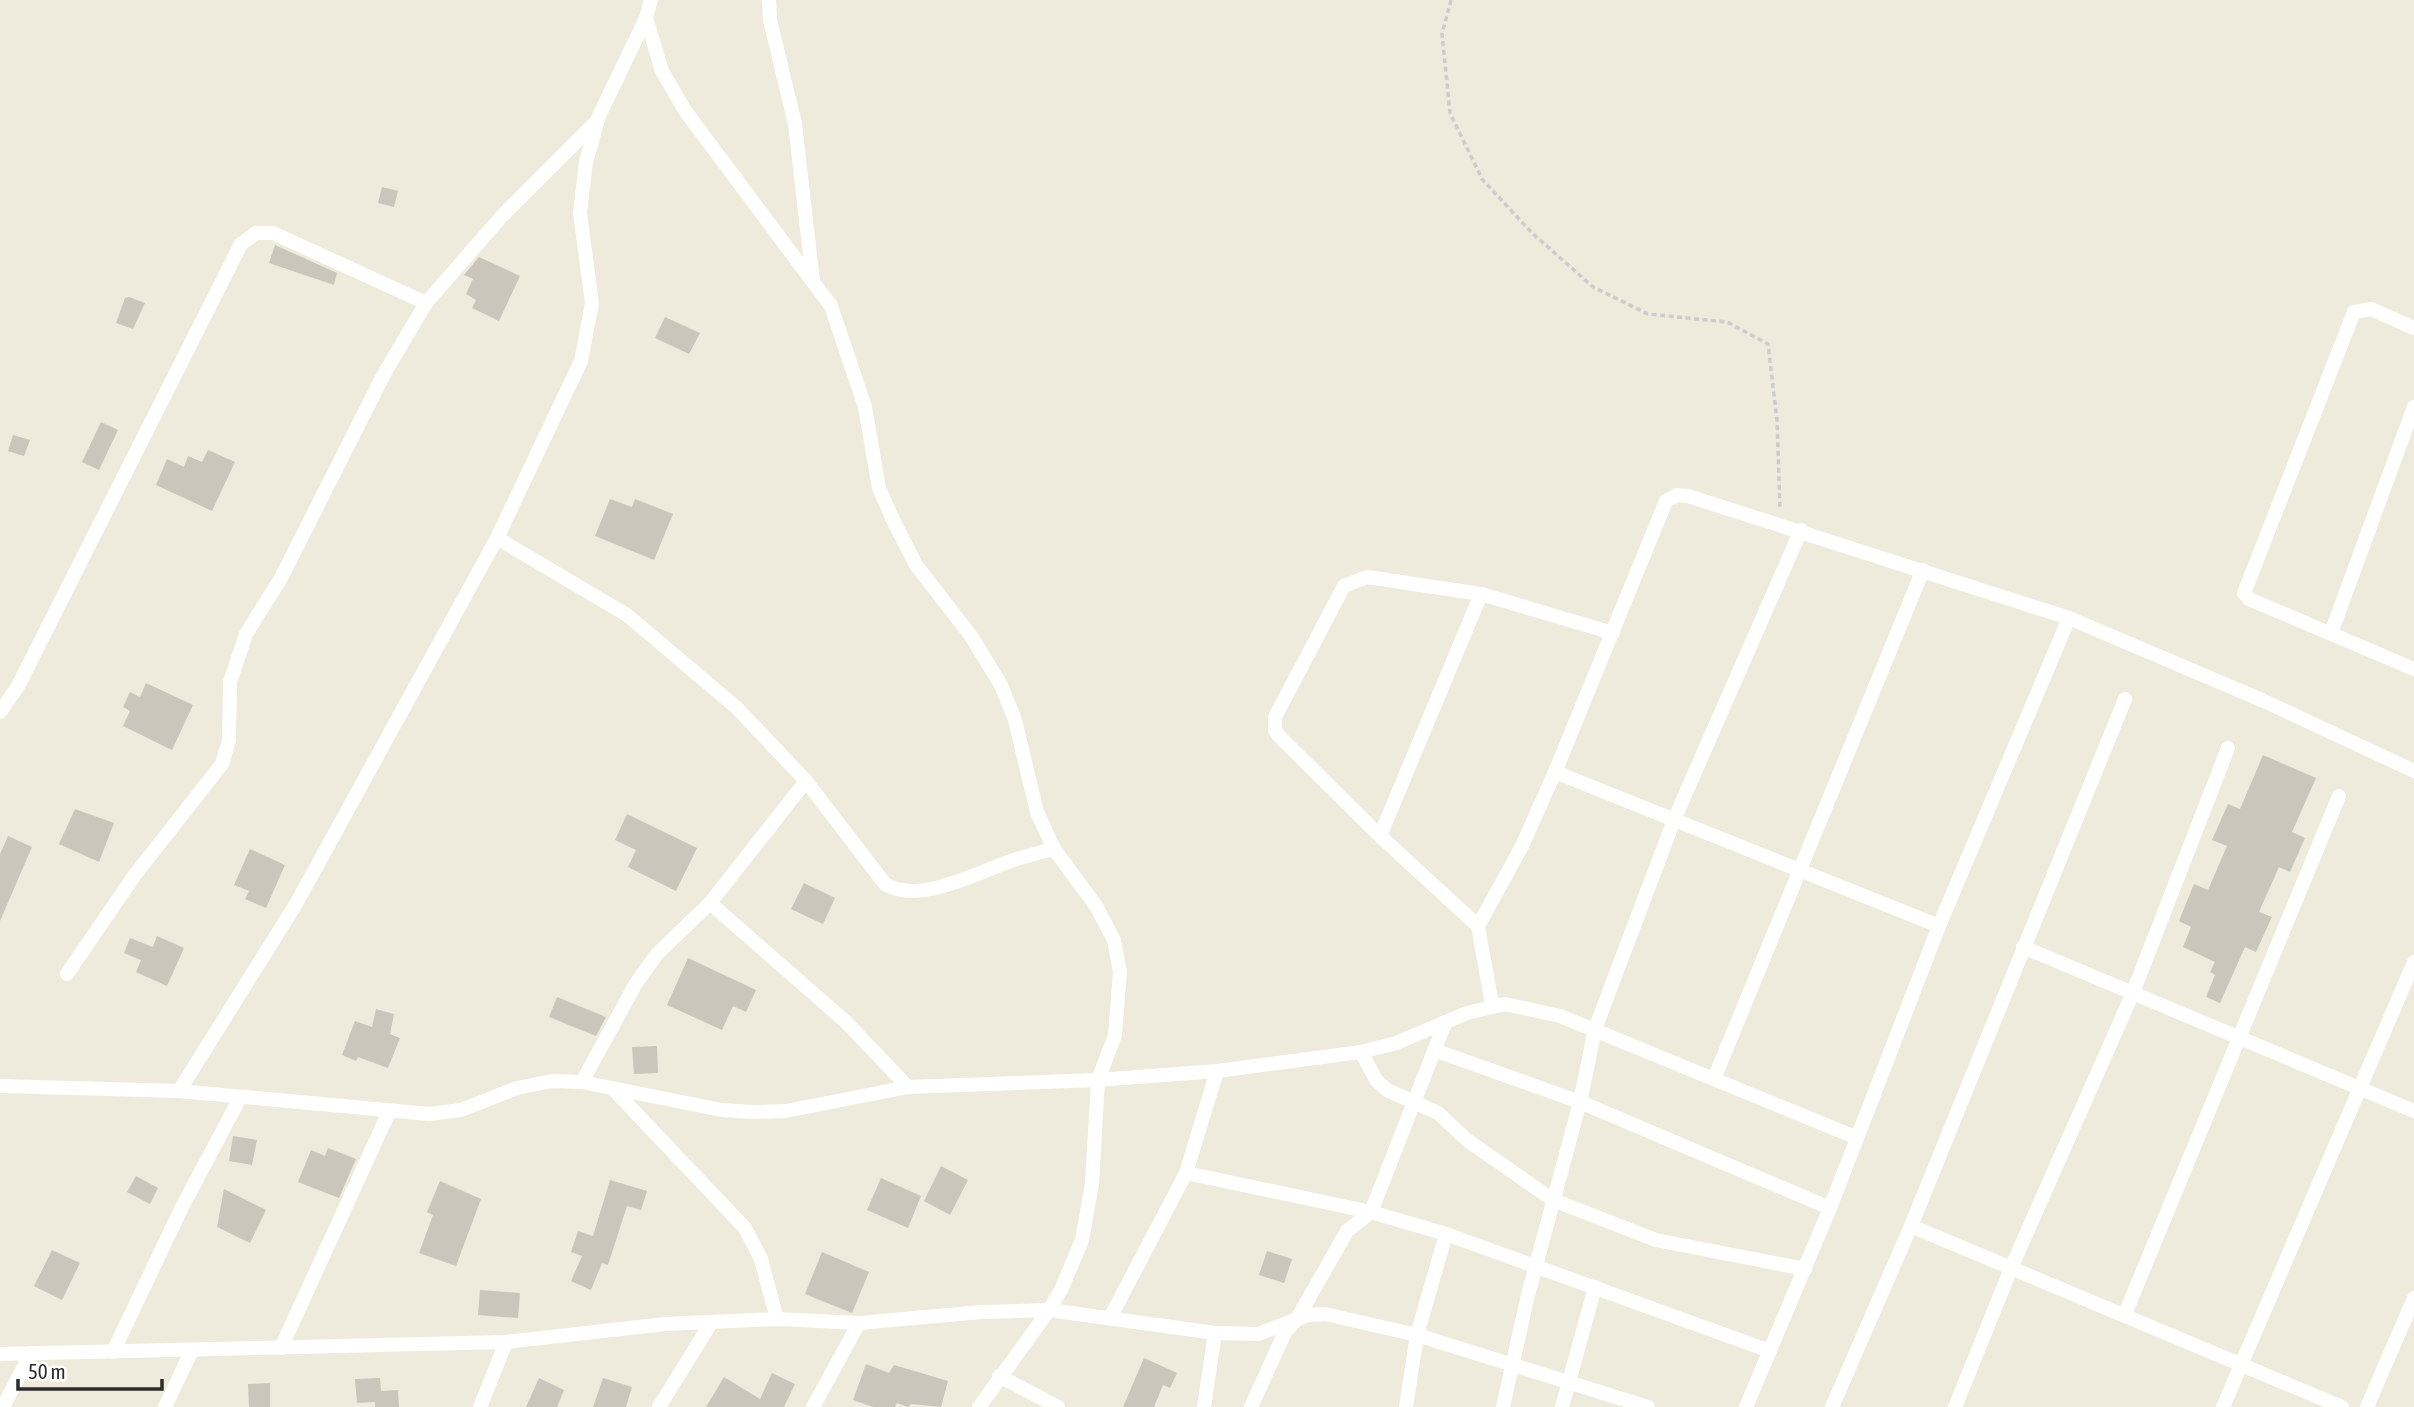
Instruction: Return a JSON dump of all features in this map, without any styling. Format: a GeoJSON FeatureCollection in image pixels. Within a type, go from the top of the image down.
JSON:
{"type":"FeatureCollection","features":[{"type":"Feature","properties":{"kind":"street"},"geometry":{"type":"LineString","coordinates":[[179,1091],[296,904],[452,615],[497,538],[581,361],[592,303],[580,213],[586,162],[598,120],[646,18],[651,0]]}},
{"type":"Feature","properties":{"kind":"street"},"geometry":{"type":"LineString","coordinates":[[769,0],[770,20],[795,124],[813,281]]}},
{"type":"Feature","properties":{"kind":"street"},"geometry":{"type":"LineString","coordinates":[[646,18],[662,71],[686,112],[831,306],[844,337],[865,407],[879,488],[916,565],[971,636],[1001,685],[1015,720],[1037,812],[1054,849],[1096,906],[1114,940],[1120,972],[1115,1035],[1098,1080],[1092,1184],[1082,1240],[1061,1290],[1049,1310],[979,1407]]}},
{"type":"Feature","properties":{"kind":"street"},"geometry":{"type":"LineString","coordinates":[[68,974],[134,876],[222,764],[229,740],[230,682],[246,634],[281,578],[384,374],[426,303],[502,216],[598,120]]}},
{"type":"Feature","properties":{"kind":"street"},"geometry":{"type":"LineString","coordinates":[[0,712],[18,686],[241,244],[256,233],[273,233],[426,303]]}},
{"type":"Feature","properties":{"kind":"street"},"geometry":{"type":"LineString","coordinates":[[2414,328],[2371,309],[2354,312],[2245,590],[2245,596],[2249,599],[2414,670]]}},
{"type":"Feature","properties":{"kind":"street"},"geometry":{"type":"LineString","coordinates":[[2331,633],[2414,407]]}},
{"type":"Feature","properties":{"kind":"street"},"geometry":{"type":"LineString","coordinates":[[1478,926],[1522,846],[1667,501],[1672,497],[1689,496],[1801,530],[2069,618],[2264,701],[2414,771]]}},
{"type":"Feature","properties":{"kind":"street"},"geometry":{"type":"LineString","coordinates":[[1503,1407],[1536,1264],[1580,1102],[1595,1029],[1674,820],[1801,530]]}},
{"type":"Feature","properties":{"kind":"street"},"geometry":{"type":"LineString","coordinates":[[497,538],[627,615],[737,708],[806,781],[885,884],[896,890],[943,886],[1016,859],[1054,849]]}},
{"type":"Feature","properties":{"kind":"street"},"geometry":{"type":"LineString","coordinates":[[1714,1079],[1923,570]]}},
{"type":"Feature","properties":{"kind":"street"},"geometry":{"type":"LineString","coordinates":[[1492,1005],[1478,926],[1380,836],[1279,736],[1275,730],[1275,717],[1344,586],[1367,578],[1481,594],[1613,633]]}},
{"type":"Feature","properties":{"kind":"street"},"geometry":{"type":"LineString","coordinates":[[1380,836],[1481,594]]}},
{"type":"Feature","properties":{"kind":"street"},"geometry":{"type":"LineString","coordinates":[[1746,1407],[1830,1208],[1855,1137],[1939,926],[2069,618]]}},
{"type":"Feature","properties":{"kind":"street"},"geometry":{"type":"LineString","coordinates":[[1832,1407],[1911,1226],[2125,699]]}},
{"type":"Feature","properties":{"kind":"street"},"geometry":{"type":"LineString","coordinates":[[1955,1407],[2012,1266],[2132,995],[2228,748]]}},
{"type":"Feature","properties":{"kind":"street"},"geometry":{"type":"LineString","coordinates":[[1555,772],[1801,868],[1939,926]]}},
{"type":"Feature","properties":{"kind":"street"},"geometry":{"type":"LineString","coordinates":[[582,1082],[635,985],[666,945],[710,903],[806,781]]}},
{"type":"Feature","properties":{"kind":"street"},"geometry":{"type":"LineString","coordinates":[[2125,1314],[2339,796]]}},
{"type":"Feature","properties":{"kind":"street"},"geometry":{"type":"LineString","coordinates":[[710,903],[845,1021],[908,1087]]}},
{"type":"Feature","properties":{"kind":"street"},"geometry":{"type":"LineString","coordinates":[[2023,947],[2132,995],[2414,1111]]}},
{"type":"Feature","properties":{"kind":"street"},"geometry":{"type":"LineString","coordinates":[[2223,1407],[2414,962]]}},
{"type":"Feature","properties":{"kind":"street"},"geometry":{"type":"LineString","coordinates":[[0,1086],[179,1091],[429,1114],[461,1110],[517,1088],[552,1081],[582,1082],[721,1110],[786,1111],[908,1087],[1098,1080],[1217,1071],[1361,1052],[1396,1044],[1492,1005],[1523,1006],[1595,1029],[1855,1137]]}},
{"type":"Feature","properties":{"kind":"street"},"geometry":{"type":"LineString","coordinates":[[1251,1407],[1275,1348],[1297,1319],[1347,1231],[1371,1212],[1445,1023]]}},
{"type":"Feature","properties":{"kind":"street"},"geometry":{"type":"LineString","coordinates":[[1434,1050],[1580,1102],[1830,1208]]}},
{"type":"Feature","properties":{"kind":"street"},"geometry":{"type":"LineString","coordinates":[[1361,1052],[1376,1080],[1387,1090],[1438,1113],[1467,1140],[1553,1200],[1656,1240],[1805,1269]]}},
{"type":"Feature","properties":{"kind":"street"},"geometry":{"type":"LineString","coordinates":[[1110,1318],[1186,1173],[1217,1071]]}},
{"type":"Feature","properties":{"kind":"street"},"geometry":{"type":"LineString","coordinates":[[614,1090],[745,1228],[761,1259],[778,1319]]}},
{"type":"Feature","properties":{"kind":"street"},"geometry":{"type":"LineString","coordinates":[[113,1352],[182,1207],[240,1098]]}},
{"type":"Feature","properties":{"kind":"street"},"geometry":{"type":"LineString","coordinates":[[281,1348],[389,1112]]}},
{"type":"Feature","properties":{"kind":"street"},"geometry":{"type":"LineString","coordinates":[[1186,1173],[1371,1212],[1446,1234],[1536,1264],[1770,1351]]}},
{"type":"Feature","properties":{"kind":"street"},"geometry":{"type":"LineString","coordinates":[[1911,1226],[2012,1266],[2342,1407]]}},
{"type":"Feature","properties":{"kind":"street"},"geometry":{"type":"LineString","coordinates":[[1406,1407],[1417,1335],[1446,1234]]}},
{"type":"Feature","properties":{"kind":"street"},"geometry":{"type":"LineString","coordinates":[[1562,1407],[1572,1381],[1595,1287]]}},
{"type":"Feature","properties":{"kind":"street"},"geometry":{"type":"LineString","coordinates":[[2368,1407],[2414,1298]]}},
{"type":"Feature","properties":{"kind":"street"},"geometry":{"type":"LineString","coordinates":[[0,1354],[506,1342],[665,1324],[778,1319],[859,1323],[981,1312],[1049,1310],[1215,1333],[1258,1334],[1297,1319],[1325,1314],[1417,1335],[1572,1381],[1647,1407]]}},
{"type":"Feature","properties":{"kind":"street"},"geometry":{"type":"LineString","coordinates":[[659,1407],[711,1323]]}},
{"type":"Feature","properties":{"kind":"street"},"geometry":{"type":"LineString","coordinates":[[813,1407],[859,1323]]}},
{"type":"Feature","properties":{"kind":"street"},"geometry":{"type":"LineString","coordinates":[[1204,1407],[1215,1333]]}},
{"type":"Feature","properties":{"kind":"street"},"geometry":{"type":"LineString","coordinates":[[484,1405],[506,1342]]}},
{"type":"Feature","properties":{"kind":"street"},"geometry":{"type":"LineString","coordinates":[[165,1407],[192,1350]]}},
{"type":"Feature","properties":{"kind":"street"},"geometry":{"type":"LineString","coordinates":[[3,1407],[31,1353]]}},
{"type":"Feature","properties":{"kind":"street"},"geometry":{"type":"LineString","coordinates":[[999,1376],[1058,1407]]}},
{"type":"Feature","properties":{"kind":"path"},"geometry":{"type":"LineString","coordinates":[[1451,0],[1442,34],[1450,113],[1482,179],[1531,232],[1593,287],[1648,314],[1727,322],[1768,344],[1777,420],[1780,524]]}},
{"type":"Feature","properties":{"kind":"building"},"geometry":{"type":"Polygon","coordinates":[[[382,187],[398,191],[394,207],[378,203],[382,187]]]}},
{"type":"Feature","properties":{"kind":"building"},"geometry":{"type":"Polygon","coordinates":[[[275,245],[337,273],[334,285],[269,263],[275,245]]]}},
{"type":"Feature","properties":{"kind":"building"},"geometry":{"type":"Polygon","coordinates":[[[479,257],[520,276],[499,321],[472,308],[476,300],[466,294],[473,279],[464,275],[479,257]]]}},
{"type":"Feature","properties":{"kind":"building"},"geometry":{"type":"Polygon","coordinates":[[[125,298],[145,303],[133,329],[116,323],[125,298]]]}},
{"type":"Feature","properties":{"kind":"building"},"geometry":{"type":"Polygon","coordinates":[[[665,317],[700,333],[689,354],[655,338],[665,317]]]}},
{"type":"Feature","properties":{"kind":"building"},"geometry":{"type":"Polygon","coordinates":[[[101,422],[118,430],[99,470],[82,462],[101,422]]]}},
{"type":"Feature","properties":{"kind":"building"},"geometry":{"type":"Polygon","coordinates":[[[13,435],[30,440],[24,456],[8,451],[13,435]]]}},
{"type":"Feature","properties":{"kind":"building"},"geometry":{"type":"Polygon","coordinates":[[[208,450],[235,462],[212,511],[156,485],[167,459],[184,467],[188,456],[202,462],[208,450]]]}},
{"type":"Feature","properties":{"kind":"building"},"geometry":{"type":"Polygon","coordinates":[[[610,499],[632,507],[635,499],[673,514],[654,560],[595,536],[610,499]]]}},
{"type":"Feature","properties":{"kind":"building"},"geometry":{"type":"Polygon","coordinates":[[[146,683],[193,705],[172,750],[123,726],[130,711],[123,707],[130,692],[140,697],[146,683]]]}},
{"type":"Feature","properties":{"kind":"building"},"geometry":{"type":"Polygon","coordinates":[[[2263,755],[2316,778],[2292,832],[2305,838],[2290,872],[2279,867],[2259,912],[2272,917],[2256,952],[2245,947],[2220,1003],[2206,997],[2215,975],[2210,972],[2215,962],[2183,947],[2191,927],[2179,921],[2194,884],[2208,890],[2227,846],[2212,840],[2228,804],[2240,809],[2263,755]]]}},
{"type":"Feature","properties":{"kind":"building"},"geometry":{"type":"Polygon","coordinates":[[[75,809],[114,823],[99,862],[59,844],[75,809]]]}},
{"type":"Feature","properties":{"kind":"building"},"geometry":{"type":"Polygon","coordinates":[[[627,814],[697,848],[676,891],[628,867],[636,850],[615,840],[627,814]]]}},
{"type":"Feature","properties":{"kind":"building"},"geometry":{"type":"Polygon","coordinates":[[[8,836],[32,847],[0,921],[0,854],[8,836]]]}},
{"type":"Feature","properties":{"kind":"building"},"geometry":{"type":"Polygon","coordinates":[[[250,849],[285,865],[266,908],[245,899],[249,891],[234,885],[250,849]]]}},
{"type":"Feature","properties":{"kind":"building"},"geometry":{"type":"Polygon","coordinates":[[[804,883],[835,898],[823,924],[791,909],[804,883]]]}},
{"type":"Feature","properties":{"kind":"building"},"geometry":{"type":"Polygon","coordinates":[[[157,936],[184,948],[167,986],[136,972],[141,960],[124,953],[130,938],[153,947],[157,936]]]}},
{"type":"Feature","properties":{"kind":"building"},"geometry":{"type":"Polygon","coordinates":[[[688,958],[756,990],[746,1012],[733,1006],[722,1030],[667,1005],[688,958]]]}},
{"type":"Feature","properties":{"kind":"building"},"geometry":{"type":"Polygon","coordinates":[[[557,997],[606,1017],[596,1036],[549,1017],[557,997]]]}},
{"type":"Feature","properties":{"kind":"building"},"geometry":{"type":"Polygon","coordinates":[[[376,1009],[394,1014],[390,1034],[400,1038],[388,1068],[358,1057],[356,1061],[342,1055],[355,1021],[372,1027],[376,1009]]]}},
{"type":"Feature","properties":{"kind":"building"},"geometry":{"type":"Polygon","coordinates":[[[657,1046],[658,1073],[634,1074],[632,1047],[657,1046]]]}},
{"type":"Feature","properties":{"kind":"building"},"geometry":{"type":"Polygon","coordinates":[[[233,1136],[257,1140],[252,1165],[229,1161],[233,1136]]]}},
{"type":"Feature","properties":{"kind":"building"},"geometry":{"type":"Polygon","coordinates":[[[328,1148],[356,1159],[339,1198],[298,1182],[311,1150],[325,1156],[328,1148]]]}},
{"type":"Feature","properties":{"kind":"building"},"geometry":{"type":"Polygon","coordinates":[[[941,1166],[968,1180],[950,1215],[924,1201],[941,1166]]]}},
{"type":"Feature","properties":{"kind":"building"},"geometry":{"type":"Polygon","coordinates":[[[136,1176],[158,1188],[150,1204],[127,1192],[136,1176]]]}},
{"type":"Feature","properties":{"kind":"building"},"geometry":{"type":"Polygon","coordinates":[[[881,1178],[921,1196],[908,1228],[867,1210],[881,1178]]]}},
{"type":"Feature","properties":{"kind":"building"},"geometry":{"type":"Polygon","coordinates":[[[610,1180],[647,1191],[641,1210],[627,1206],[608,1265],[602,1263],[591,1290],[571,1281],[582,1256],[571,1252],[578,1231],[593,1236],[610,1180]]]}},
{"type":"Feature","properties":{"kind":"building"},"geometry":{"type":"Polygon","coordinates":[[[440,1181],[481,1199],[456,1266],[419,1253],[433,1215],[427,1212],[440,1181]]]}},
{"type":"Feature","properties":{"kind":"building"},"geometry":{"type":"Polygon","coordinates":[[[224,1189],[266,1210],[250,1243],[217,1227],[224,1189]]]}},
{"type":"Feature","properties":{"kind":"building"},"geometry":{"type":"Polygon","coordinates":[[[52,1250],[80,1263],[62,1300],[34,1286],[52,1250]]]}},
{"type":"Feature","properties":{"kind":"building"},"geometry":{"type":"Polygon","coordinates":[[[1267,1251],[1292,1259],[1284,1283],[1259,1275],[1267,1251]]]}},
{"type":"Feature","properties":{"kind":"building"},"geometry":{"type":"Polygon","coordinates":[[[822,1252],[869,1272],[852,1313],[805,1294],[822,1252]]]}},
{"type":"Feature","properties":{"kind":"building"},"geometry":{"type":"Polygon","coordinates":[[[480,1290],[520,1293],[518,1318],[478,1315],[480,1290]]]}},
{"type":"Feature","properties":{"kind":"building"},"geometry":{"type":"Polygon","coordinates":[[[1144,1358],[1177,1373],[1170,1388],[1163,1385],[1154,1407],[1123,1407],[1144,1358]]]}},
{"type":"Feature","properties":{"kind":"building"},"geometry":{"type":"Polygon","coordinates":[[[866,1364],[889,1373],[894,1365],[948,1381],[941,1407],[911,1404],[908,1407],[897,1403],[895,1407],[873,1407],[853,1400],[866,1364]]]}},
{"type":"Feature","properties":{"kind":"building"},"geometry":{"type":"Polygon","coordinates":[[[772,1373],[795,1384],[784,1407],[706,1407],[724,1377],[760,1399],[772,1373]]]}},
{"type":"Feature","properties":{"kind":"building"},"geometry":{"type":"Polygon","coordinates":[[[380,1378],[381,1391],[398,1390],[399,1407],[375,1407],[375,1402],[357,1403],[355,1379],[380,1378]]]}},
{"type":"Feature","properties":{"kind":"building"},"geometry":{"type":"Polygon","coordinates":[[[539,1378],[564,1390],[557,1407],[526,1407],[539,1378]]]}},
{"type":"Feature","properties":{"kind":"building"},"geometry":{"type":"Polygon","coordinates":[[[603,1378],[632,1387],[626,1407],[593,1407],[603,1378]]]}},
{"type":"Feature","properties":{"kind":"building"},"geometry":{"type":"Polygon","coordinates":[[[270,1383],[270,1407],[249,1407],[248,1384],[270,1383]]]}}]}
